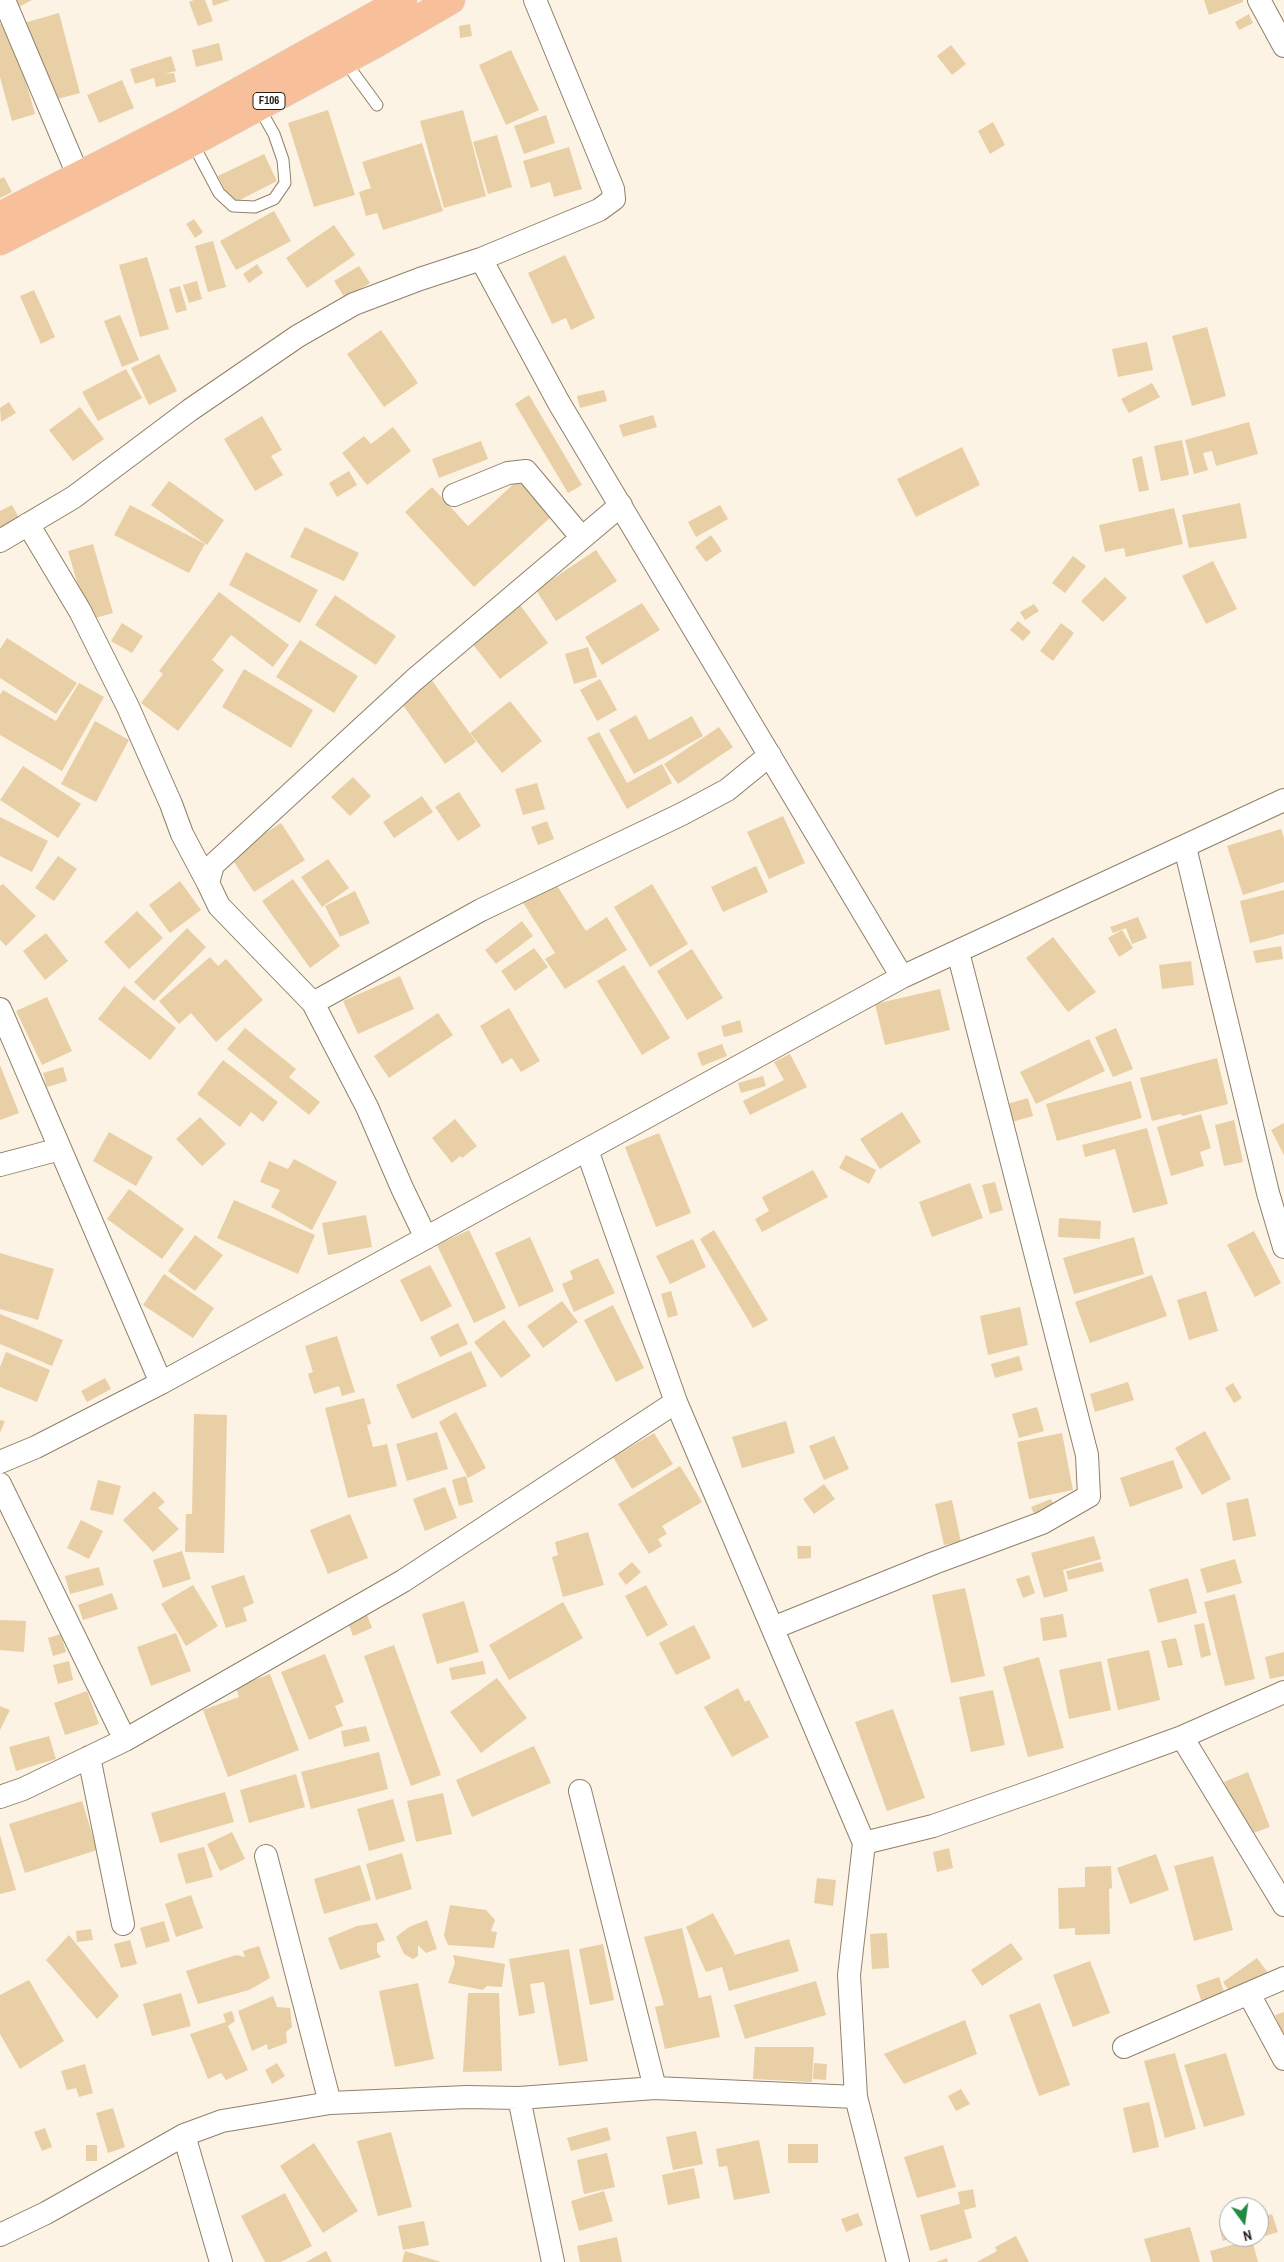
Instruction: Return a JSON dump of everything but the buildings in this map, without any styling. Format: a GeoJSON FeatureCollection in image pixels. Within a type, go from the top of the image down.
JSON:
{"type":"FeatureCollection","features":[{"type":"Feature","properties":{"kind":"main road","name":"F106"},"geometry":{"type":"LineString","coordinates":[[0,241],[191,135],[403,0]]}},
{"type":"Feature","properties":{"kind":"main road","name":"F106"},"geometry":{"type":"LineString","coordinates":[[0,216],[78,175],[191,135],[258,106],[451,0]]}},
{"type":"Feature","properties":{"kind":"street"},"geometry":{"type":"LineString","coordinates":[[4,0],[78,175]]}},
{"type":"Feature","properties":{"kind":"street"},"geometry":{"type":"LineString","coordinates":[[0,541],[74,497],[190,410],[298,336],[354,304],[420,278],[482,259],[598,210],[614,199],[613,189],[535,0]]}},
{"type":"Feature","properties":{"kind":"street"},"geometry":{"type":"LineString","coordinates":[[1259,0],[1284,46]]}},
{"type":"Feature","properties":{"kind":"street"},"geometry":{"type":"LineString","coordinates":[[482,259],[559,402],[902,977]]}},
{"type":"Feature","properties":{"kind":"street"},"geometry":{"type":"LineString","coordinates":[[454,495],[508,473],[526,471],[582,538]]}},
{"type":"Feature","properties":{"kind":"street"},"geometry":{"type":"LineString","coordinates":[[208,883],[213,865],[234,845],[414,680],[620,505]]}},
{"type":"Feature","properties":{"kind":"street"},"geometry":{"type":"LineString","coordinates":[[28,524],[80,611],[128,707],[171,804],[182,834],[219,906],[313,1003],[366,1107],[426,1238]]}},
{"type":"Feature","properties":{"kind":"street"},"geometry":{"type":"LineString","coordinates":[[313,1003],[481,910],[689,810],[726,790],[770,755]]}},
{"type":"Feature","properties":{"kind":"street"},"geometry":{"type":"LineString","coordinates":[[0,1462],[36,1447],[161,1383],[902,977],[1284,800]]}},
{"type":"Feature","properties":{"kind":"street"},"geometry":{"type":"LineString","coordinates":[[1185,847],[1268,1193],[1284,1247]]}},
{"type":"Feature","properties":{"kind":"street"},"geometry":{"type":"LineString","coordinates":[[773,1628],[934,1563],[1042,1523],[1089,1496],[1087,1455],[958,952]]}},
{"type":"Feature","properties":{"kind":"street"},"geometry":{"type":"LineString","coordinates":[[0,1009],[161,1383]]}},
{"type":"Feature","properties":{"kind":"street"},"geometry":{"type":"LineString","coordinates":[[0,1165],[60,1149]]}},
{"type":"Feature","properties":{"kind":"street"},"geometry":{"type":"LineString","coordinates":[[587,1150],[676,1402],[864,1844],[848,1975],[856,2097],[898,2262]]}},
{"type":"Feature","properties":{"kind":"street"},"geometry":{"type":"LineString","coordinates":[[0,1797],[23,1789],[125,1740],[403,1581],[676,1402]]}},
{"type":"Feature","properties":{"kind":"street"},"geometry":{"type":"LineString","coordinates":[[0,1484],[125,1740]]}},
{"type":"Feature","properties":{"kind":"street"},"geometry":{"type":"LineString","coordinates":[[864,1844],[933,1826],[1182,1737],[1284,1692]]}},
{"type":"Feature","properties":{"kind":"street"},"geometry":{"type":"LineString","coordinates":[[1182,1737],[1284,1905]]}},
{"type":"Feature","properties":{"kind":"street"},"geometry":{"type":"LineString","coordinates":[[89,1757],[123,1924]]}},
{"type":"Feature","properties":{"kind":"street"},"geometry":{"type":"LineString","coordinates":[[580,1790],[655,2088]]}},
{"type":"Feature","properties":{"kind":"street"},"geometry":{"type":"LineString","coordinates":[[266,1856],[330,2103]]}},
{"type":"Feature","properties":{"kind":"street"},"geometry":{"type":"LineString","coordinates":[[1124,2047],[1284,1978]]}},
{"type":"Feature","properties":{"kind":"street"},"geometry":{"type":"LineString","coordinates":[[1249,1994],[1284,2059]]}},
{"type":"Feature","properties":{"kind":"street"},"geometry":{"type":"LineString","coordinates":[[0,2235],[46,2213],[184,2135],[222,2121],[330,2103],[468,2097],[519,2098],[655,2088],[856,2097]]}},
{"type":"Feature","properties":{"kind":"street"},"geometry":{"type":"LineString","coordinates":[[519,2098],[553,2262]]}},
{"type":"Feature","properties":{"kind":"street"},"geometry":{"type":"LineString","coordinates":[[184,2135],[221,2262]]}},
{"type":"Feature","properties":{"kind":"lane"},"geometry":{"type":"LineString","coordinates":[[344,60],[377,105]]}},
{"type":"Feature","properties":{"kind":"lane"},"geometry":{"type":"LineString","coordinates":[[191,135],[219,193],[233,206],[255,207],[274,199],[285,184],[283,160],[274,134],[258,106]]}}]}
